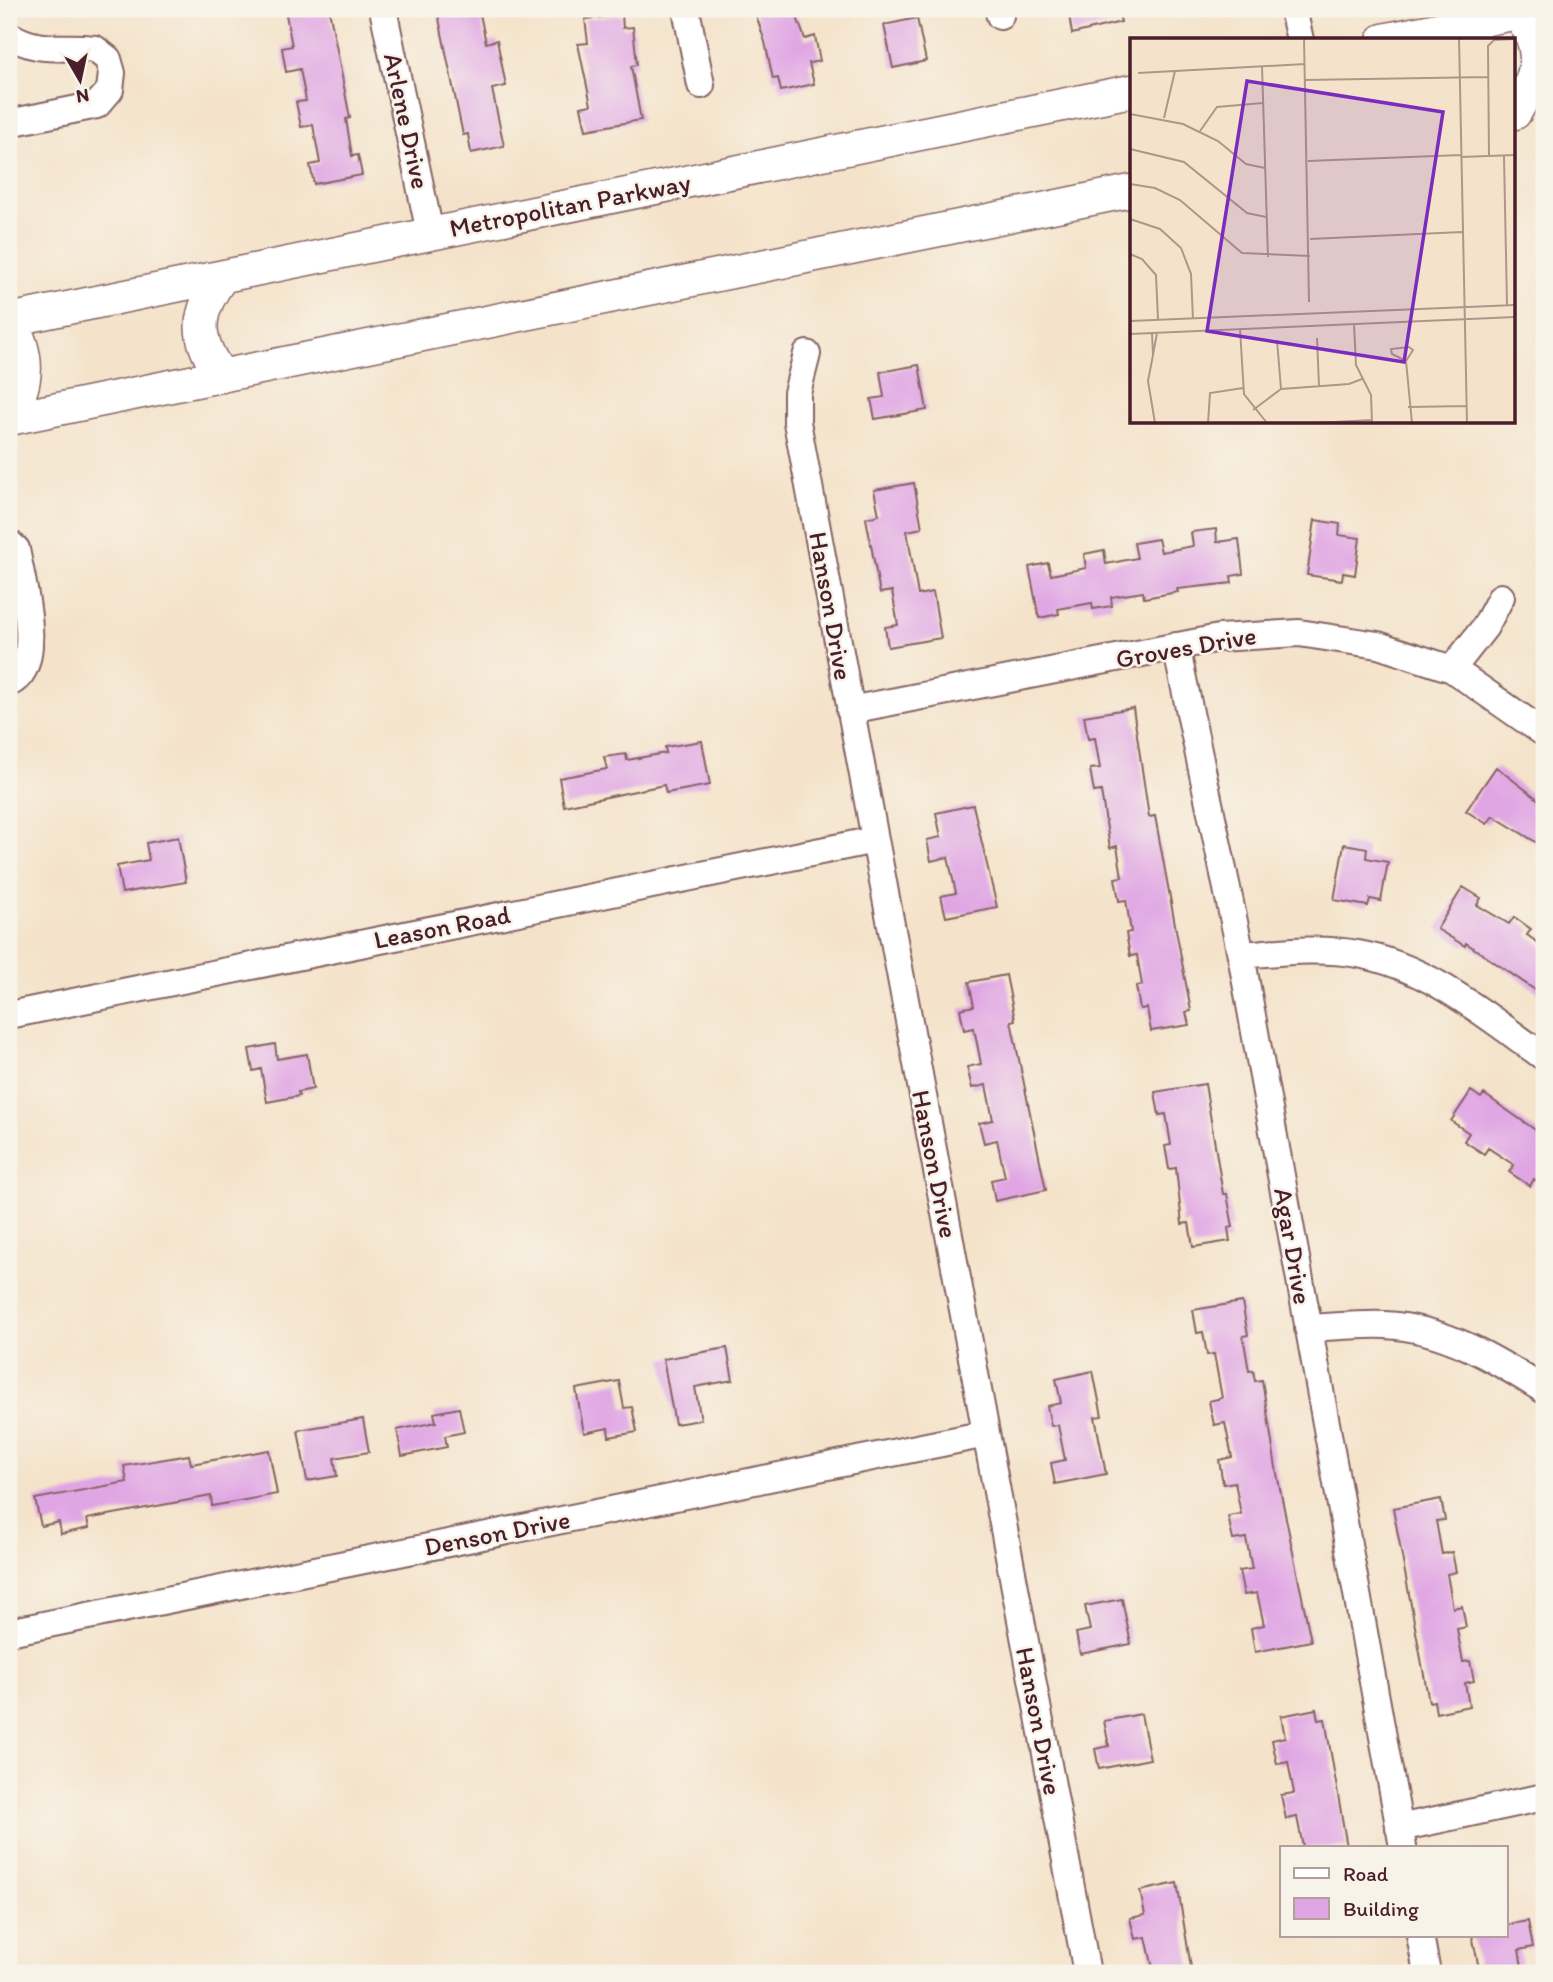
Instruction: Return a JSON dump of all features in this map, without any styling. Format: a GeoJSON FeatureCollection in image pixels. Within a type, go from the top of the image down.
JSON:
{"type":"FeatureCollection","features":[{"type":"Feature","properties":{"kind":"main road"},"geometry":{"type":"LineString","coordinates":[[1391,38],[1483,14],[1527,11],[1537,57],[1524,111]]}},
{"type":"Feature","properties":{"kind":"main road","name":"Metropolitan Parkway"},"geometry":{"type":"LineString","coordinates":[[9,320],[1130,91]]}},
{"type":"Feature","properties":{"kind":"main road"},"geometry":{"type":"LineString","coordinates":[[9,418],[1130,191]]}},
{"type":"Feature","properties":{"kind":"main road"},"geometry":{"type":"LineString","coordinates":[[222,376],[203,345],[201,332],[202,314],[210,294],[223,276]]}},
{"type":"Feature","properties":{"kind":"main road"},"geometry":{"type":"LineString","coordinates":[[9,320],[26,353],[27,369],[18,401],[9,418]]}},
{"type":"Feature","properties":{"kind":"street","name":"Arlene Drive"},"geometry":{"type":"LineString","coordinates":[[383,9],[430,233]]}},
{"type":"Feature","properties":{"kind":"street"},"geometry":{"type":"LineString","coordinates":[[686,9],[701,85]]}},
{"type":"Feature","properties":{"kind":"street"},"geometry":{"type":"LineString","coordinates":[[1293,9],[1300,38]]}},
{"type":"Feature","properties":{"kind":"street"},"geometry":{"type":"LineString","coordinates":[[9,35],[23,44],[44,50],[95,49],[108,59],[112,73],[110,90],[97,105],[9,123]]}},
{"type":"Feature","properties":{"kind":"street","name":"Hanson Drive"},"geometry":{"type":"LineString","coordinates":[[807,354],[797,393],[797,422],[1087,1973]]}},
{"type":"Feature","properties":{"kind":"street"},"geometry":{"type":"LineString","coordinates":[[9,543],[16,549],[30,637],[29,653],[22,669],[15,680],[9,683]]}},
{"type":"Feature","properties":{"kind":"street"},"geometry":{"type":"LineString","coordinates":[[1452,669],[1485,627],[1501,597]]}},
{"type":"Feature","properties":{"kind":"street","name":"Groves Drive"},"geometry":{"type":"LineString","coordinates":[[850,710],[1176,646],[1241,635],[1299,633],[1378,645],[1452,669],[1544,733]]}},
{"type":"Feature","properties":{"kind":"street","name":"Agar Drive"},"geometry":{"type":"LineString","coordinates":[[1176,646],[1241,955],[1401,1837]]}},
{"type":"Feature","properties":{"kind":"street","name":"Leason Road"},"geometry":{"type":"LineString","coordinates":[[9,1015],[874,840]]}},
{"type":"Feature","properties":{"kind":"street"},"geometry":{"type":"LineString","coordinates":[[1241,955],[1328,950],[1360,954],[1393,963],[1460,998],[1544,1057]]}},
{"type":"Feature","properties":{"kind":"street"},"geometry":{"type":"LineString","coordinates":[[1308,1328],[1385,1325],[1420,1330],[1460,1341],[1544,1390]]}},
{"type":"Feature","properties":{"kind":"street","name":"Denson Drive"},"geometry":{"type":"LineString","coordinates":[[9,1632],[986,1434]]}},
{"type":"Feature","properties":{"kind":"street"},"geometry":{"type":"LineString","coordinates":[[1401,1837],[1544,1797]]}},
{"type":"Feature","properties":{"kind":"street"},"geometry":{"type":"LineString","coordinates":[[1420,1937],[1427,1973]]}},
{"type":"Feature","properties":{"kind":"building"},"geometry":{"type":"Polygon","coordinates":[[[285,9],[329,9],[350,118],[346,119],[352,156],[358,155],[362,175],[314,184],[310,165],[320,163],[313,125],[301,127],[296,102],[306,101],[300,69],[286,72],[282,48],[292,46],[285,9]]]}},
{"type":"Feature","properties":{"kind":"building"},"geometry":{"type":"Polygon","coordinates":[[[437,9],[479,9],[486,43],[497,40],[506,86],[492,89],[504,146],[471,153],[468,134],[463,135],[437,9]]]}},
{"type":"Feature","properties":{"kind":"building"},"geometry":{"type":"Polygon","coordinates":[[[754,9],[794,9],[805,39],[815,36],[820,61],[809,63],[814,84],[781,91],[778,78],[773,79],[754,9]]]}},
{"type":"Feature","properties":{"kind":"building"},"geometry":{"type":"Polygon","coordinates":[[[1068,9],[1118,9],[1121,22],[1072,34],[1068,9]]]}},
{"type":"Feature","properties":{"kind":"building"},"geometry":{"type":"Polygon","coordinates":[[[622,15],[623,28],[633,27],[637,65],[631,66],[641,120],[586,130],[581,107],[591,105],[578,44],[588,43],[585,19],[622,15]]]}},
{"type":"Feature","properties":{"kind":"building"},"geometry":{"type":"Polygon","coordinates":[[[917,18],[926,61],[893,68],[884,25],[917,18]]]}},
{"type":"Feature","properties":{"kind":"building"},"geometry":{"type":"Polygon","coordinates":[[[919,365],[927,410],[875,419],[871,399],[884,397],[880,372],[919,365]]]}},
{"type":"Feature","properties":{"kind":"building"},"geometry":{"type":"Polygon","coordinates":[[[914,483],[922,528],[907,531],[918,595],[933,592],[941,638],[888,647],[885,627],[898,625],[892,591],[880,593],[866,518],[879,515],[874,490],[914,483]]]}},
{"type":"Feature","properties":{"kind":"building"},"geometry":{"type":"Polygon","coordinates":[[[1315,520],[1340,524],[1339,535],[1360,538],[1355,575],[1343,573],[1342,580],[1307,575],[1315,520]]]}},
{"type":"Feature","properties":{"kind":"building"},"geometry":{"type":"Polygon","coordinates":[[[1216,529],[1217,542],[1239,539],[1243,574],[1231,576],[1232,583],[1177,589],[1178,592],[1144,598],[1143,592],[1111,597],[1112,606],[1093,609],[1092,603],[1058,609],[1059,614],[1039,618],[1029,567],[1048,563],[1051,575],[1086,568],[1084,554],[1104,550],[1106,564],[1137,558],[1134,543],[1158,539],[1161,552],[1193,546],[1191,532],[1216,529]]]}},
{"type":"Feature","properties":{"kind":"building"},"geometry":{"type":"Polygon","coordinates":[[[1133,708],[1149,817],[1155,816],[1191,1011],[1186,1012],[1189,1025],[1151,1031],[1147,1008],[1140,1009],[1136,986],[1142,985],[1137,955],[1130,956],[1126,933],[1131,932],[1126,900],[1119,901],[1115,878],[1122,877],[1117,846],[1110,848],[1101,791],[1094,792],[1090,769],[1100,768],[1095,738],[1088,739],[1084,716],[1133,708]]]}},
{"type":"Feature","properties":{"kind":"building"},"geometry":{"type":"Polygon","coordinates":[[[702,741],[710,785],[666,793],[664,785],[564,806],[559,778],[607,769],[604,757],[626,754],[627,760],[666,753],[665,747],[702,741]]]}},
{"type":"Feature","properties":{"kind":"building"},"geometry":{"type":"Polygon","coordinates":[[[1496,767],[1544,804],[1544,847],[1493,816],[1487,824],[1466,811],[1496,767]]]}},
{"type":"Feature","properties":{"kind":"building"},"geometry":{"type":"Polygon","coordinates":[[[973,805],[997,907],[946,917],[941,896],[956,893],[948,857],[931,861],[927,840],[941,837],[936,813],[973,805]]]}},
{"type":"Feature","properties":{"kind":"building"},"geometry":{"type":"Polygon","coordinates":[[[178,837],[186,882],[122,893],[117,866],[149,860],[146,843],[178,837]]]}},
{"type":"Feature","properties":{"kind":"building"},"geometry":{"type":"Polygon","coordinates":[[[1344,844],[1367,848],[1366,858],[1388,862],[1381,901],[1370,899],[1368,906],[1334,900],[1344,844]]]}},
{"type":"Feature","properties":{"kind":"building"},"geometry":{"type":"Polygon","coordinates":[[[1463,887],[1481,898],[1477,905],[1509,924],[1514,917],[1531,929],[1527,935],[1544,947],[1544,996],[1466,943],[1465,946],[1437,929],[1463,887]]]}},
{"type":"Feature","properties":{"kind":"building"},"geometry":{"type":"Polygon","coordinates":[[[1006,975],[1015,1020],[1011,1021],[1046,1190],[995,1201],[991,1180],[1005,1177],[997,1140],[984,1143],[979,1123],[993,1120],[986,1085],[972,1088],[967,1067],[981,1064],[974,1028],[964,1030],[960,1009],[974,1006],[969,982],[1006,975]]]}},
{"type":"Feature","properties":{"kind":"building"},"geometry":{"type":"Polygon","coordinates":[[[275,1044],[277,1059],[307,1054],[313,1089],[298,1092],[299,1096],[267,1102],[261,1069],[253,1071],[249,1049],[275,1044]]]}},
{"type":"Feature","properties":{"kind":"building"},"geometry":{"type":"Polygon","coordinates":[[[1205,1084],[1223,1194],[1227,1194],[1233,1227],[1228,1228],[1230,1241],[1193,1247],[1189,1223],[1182,1224],[1176,1168],[1169,1169],[1165,1146],[1171,1145],[1166,1114],[1159,1115],[1155,1092],[1205,1084]]]}},
{"type":"Feature","properties":{"kind":"building"},"geometry":{"type":"Polygon","coordinates":[[[1471,1091],[1481,1098],[1484,1094],[1544,1136],[1544,1186],[1534,1179],[1530,1186],[1509,1172],[1514,1165],[1488,1148],[1484,1154],[1464,1141],[1469,1133],[1451,1121],[1471,1091]]]}},
{"type":"Feature","properties":{"kind":"building"},"geometry":{"type":"Polygon","coordinates":[[[1242,1302],[1248,1335],[1243,1336],[1249,1371],[1253,1370],[1255,1381],[1262,1380],[1277,1474],[1311,1641],[1255,1652],[1251,1628],[1264,1625],[1257,1593],[1244,1595],[1239,1571],[1252,1569],[1246,1538],[1233,1540],[1228,1516],[1241,1514],[1235,1482],[1223,1484],[1219,1460],[1232,1457],[1225,1423],[1214,1425],[1209,1401],[1222,1398],[1214,1354],[1207,1355],[1203,1332],[1197,1333],[1193,1310],[1242,1302]]]}},
{"type":"Feature","properties":{"kind":"building"},"geometry":{"type":"Polygon","coordinates":[[[727,1348],[733,1380],[695,1387],[701,1420],[675,1424],[663,1359],[727,1348]]]}},
{"type":"Feature","properties":{"kind":"building"},"geometry":{"type":"Polygon","coordinates":[[[1093,1371],[1102,1416],[1095,1417],[1106,1474],[1055,1484],[1051,1463],[1065,1460],[1058,1425],[1051,1426],[1047,1406],[1061,1403],[1056,1379],[1093,1371]]]}},
{"type":"Feature","properties":{"kind":"building"},"geometry":{"type":"Polygon","coordinates":[[[619,1381],[624,1408],[632,1407],[637,1432],[609,1437],[608,1428],[584,1433],[576,1389],[619,1381]]]}},
{"type":"Feature","properties":{"kind":"building"},"geometry":{"type":"Polygon","coordinates":[[[459,1408],[464,1432],[445,1436],[447,1447],[402,1456],[397,1430],[436,1422],[434,1413],[459,1408]]]}},
{"type":"Feature","properties":{"kind":"building"},"geometry":{"type":"Polygon","coordinates":[[[363,1419],[369,1452],[334,1458],[337,1476],[307,1481],[298,1430],[363,1419]]]}},
{"type":"Feature","properties":{"kind":"building"},"geometry":{"type":"Polygon","coordinates":[[[269,1450],[277,1494],[212,1506],[211,1496],[119,1513],[87,1519],[89,1528],[61,1534],[59,1522],[41,1526],[35,1499],[127,1482],[124,1466],[189,1455],[191,1464],[269,1450]]]}},
{"type":"Feature","properties":{"kind":"building"},"geometry":{"type":"Polygon","coordinates":[[[1441,1499],[1445,1520],[1436,1521],[1442,1554],[1452,1552],[1456,1572],[1447,1574],[1453,1608],[1462,1606],[1466,1627],[1457,1629],[1463,1662],[1470,1661],[1474,1681],[1465,1683],[1469,1706],[1436,1713],[1434,1701],[1429,1702],[1393,1508],[1441,1499]]]}},
{"type":"Feature","properties":{"kind":"building"},"geometry":{"type":"Polygon","coordinates":[[[1122,1599],[1131,1644],[1080,1654],[1076,1633],[1090,1630],[1085,1606],[1122,1599]]]}},
{"type":"Feature","properties":{"kind":"building"},"geometry":{"type":"Polygon","coordinates":[[[1316,1709],[1318,1720],[1325,1719],[1347,1846],[1303,1846],[1297,1817],[1286,1819],[1281,1795],[1294,1793],[1288,1762],[1277,1764],[1272,1740],[1285,1737],[1281,1716],[1316,1709]]]}},
{"type":"Feature","properties":{"kind":"building"},"geometry":{"type":"Polygon","coordinates":[[[1141,1714],[1150,1759],[1099,1769],[1095,1749],[1109,1746],[1104,1721],[1141,1714]]]}},
{"type":"Feature","properties":{"kind":"building"},"geometry":{"type":"Polygon","coordinates":[[[1177,1883],[1192,1973],[1154,1973],[1146,1937],[1135,1939],[1130,1918],[1145,1915],[1140,1891],[1177,1883]]]}},
{"type":"Feature","properties":{"kind":"building"},"geometry":{"type":"Polygon","coordinates":[[[1528,1921],[1533,1947],[1519,1950],[1523,1973],[1480,1973],[1472,1937],[1508,1937],[1508,1925],[1528,1921]]]}}]}
